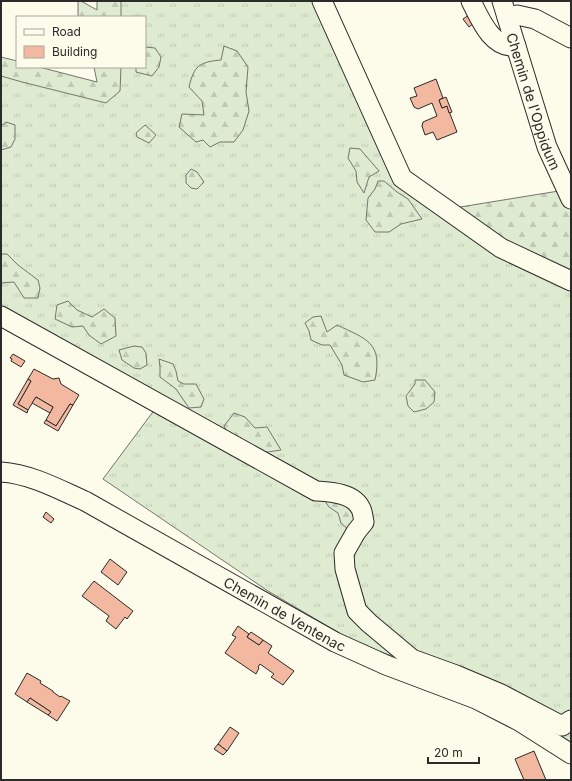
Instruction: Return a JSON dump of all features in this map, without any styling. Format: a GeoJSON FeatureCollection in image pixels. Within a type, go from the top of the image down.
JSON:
{"type":"FeatureCollection","features":[{"type":"Feature","properties":{"kind":"street"},"geometry":{"type":"LineString","coordinates":[[322,1],[402,178],[501,248],[571,281]]}},
{"type":"Feature","properties":{"kind":"street"},"geometry":{"type":"LineString","coordinates":[[471,1],[484,27],[499,43],[508,47],[516,46]]}},
{"type":"Feature","properties":{"kind":"street"},"geometry":{"type":"LineString","coordinates":[[504,9],[517,15],[535,19],[571,38]]}},
{"type":"Feature","properties":{"kind":"street","name":"Chemin de l'Oppidum"},"geometry":{"type":"LineString","coordinates":[[504,9],[547,147],[571,199]]}},
{"type":"Feature","properties":{"kind":"street"},"geometry":{"type":"LineString","coordinates":[[1,316],[316,492],[332,492],[351,498],[361,508],[364,522],[356,532],[344,553],[345,569],[357,611],[412,659],[456,675],[501,694],[562,726],[571,720]]}},
{"type":"Feature","properties":{"kind":"street","name":"Chemin de Ventenac"},"geometry":{"type":"LineString","coordinates":[[1,472],[11,473],[42,482],[85,501],[335,642],[386,665],[476,699],[519,721],[571,754]]}},
{"type":"Feature","properties":{"kind":"green space"},"geometry":{"type":"Polygon","coordinates":[[[78,1],[81,1],[97,10],[97,1],[121,1],[121,16],[78,16],[78,1]]]}},
{"type":"Feature","properties":{"kind":"green space"},"geometry":{"type":"Polygon","coordinates":[[[107,1],[321,1],[399,172],[571,283],[571,746],[439,673],[356,643],[268,591],[103,479],[161,401],[1,319],[1,66],[108,93],[108,68],[146,68],[146,16],[107,16],[107,1]]]}},
{"type":"Feature","properties":{"kind":"green space"},"geometry":{"type":"Polygon","coordinates":[[[224,46],[237,51],[248,67],[246,92],[249,111],[243,130],[234,142],[220,142],[210,147],[203,140],[196,142],[179,127],[182,114],[204,115],[202,101],[189,87],[191,80],[193,74],[199,66],[207,62],[221,60],[224,46]]]}},
{"type":"Feature","properties":{"kind":"green space"},"geometry":{"type":"Polygon","coordinates":[[[146,47],[155,48],[161,57],[159,67],[152,76],[136,72],[136,68],[146,68],[146,47]]]}},
{"type":"Feature","properties":{"kind":"green space"},"geometry":{"type":"Polygon","coordinates":[[[1,57],[16,61],[16,68],[43,68],[97,82],[94,68],[121,68],[120,91],[106,103],[1,76],[1,57]]]}},
{"type":"Feature","properties":{"kind":"green space"},"geometry":{"type":"Polygon","coordinates":[[[6,122],[15,125],[15,139],[11,147],[1,150],[1,126],[6,122]]]}},
{"type":"Feature","properties":{"kind":"green space"},"geometry":{"type":"Polygon","coordinates":[[[145,125],[156,135],[149,143],[137,137],[136,133],[145,125]]]}},
{"type":"Feature","properties":{"kind":"green space"},"geometry":{"type":"Polygon","coordinates":[[[350,148],[360,149],[379,171],[369,177],[364,193],[357,182],[356,171],[348,158],[350,148]]]}},
{"type":"Feature","properties":{"kind":"green space"},"geometry":{"type":"Polygon","coordinates":[[[191,169],[197,172],[204,182],[197,189],[191,188],[186,183],[186,175],[191,169]]]}},
{"type":"Feature","properties":{"kind":"green space"},"geometry":{"type":"Polygon","coordinates":[[[378,181],[384,181],[408,199],[422,219],[401,224],[389,232],[375,232],[366,220],[368,198],[375,189],[378,181]]]}},
{"type":"Feature","properties":{"kind":"green space"},"geometry":{"type":"Polygon","coordinates":[[[571,189],[571,283],[454,208],[571,189]]]}},
{"type":"Feature","properties":{"kind":"green space"},"geometry":{"type":"Polygon","coordinates":[[[1,254],[7,254],[18,265],[38,280],[40,288],[38,298],[24,298],[14,282],[1,283],[1,254]]]}},
{"type":"Feature","properties":{"kind":"green space"},"geometry":{"type":"Polygon","coordinates":[[[68,301],[77,310],[92,317],[104,309],[115,318],[116,336],[101,344],[89,335],[83,326],[72,327],[55,319],[57,305],[68,301]]]}},
{"type":"Feature","properties":{"kind":"green space"},"geometry":{"type":"Polygon","coordinates":[[[321,316],[327,332],[337,325],[356,334],[370,344],[377,357],[375,380],[363,382],[344,375],[342,365],[330,345],[322,345],[311,340],[305,323],[313,317],[321,316]]]}},
{"type":"Feature","properties":{"kind":"green space"},"geometry":{"type":"Polygon","coordinates":[[[134,346],[142,347],[146,353],[147,365],[140,369],[134,368],[122,360],[119,350],[134,346]]]}},
{"type":"Feature","properties":{"kind":"green space"},"geometry":{"type":"Polygon","coordinates":[[[159,359],[173,364],[178,381],[184,384],[196,384],[204,399],[201,407],[189,408],[176,389],[160,377],[159,359]]]}},
{"type":"Feature","properties":{"kind":"green space"},"geometry":{"type":"Polygon","coordinates":[[[415,380],[425,380],[435,392],[434,402],[426,409],[414,412],[408,406],[406,396],[415,384],[415,380]]]}},
{"type":"Feature","properties":{"kind":"green space"},"geometry":{"type":"Polygon","coordinates":[[[234,413],[245,417],[255,428],[267,427],[281,450],[239,454],[241,438],[229,435],[224,426],[234,413]]]}},
{"type":"Feature","properties":{"kind":"green space"},"geometry":{"type":"Polygon","coordinates":[[[322,497],[366,510],[350,531],[341,523],[338,513],[329,507],[322,497]]]}},
{"type":"Feature","properties":{"kind":"building"},"geometry":{"type":"Polygon","coordinates":[[[469,15],[474,23],[469,27],[463,19],[469,15]]]}},
{"type":"Feature","properties":{"kind":"building"},"geometry":{"type":"Polygon","coordinates":[[[436,79],[443,98],[439,100],[442,108],[447,106],[457,132],[437,140],[433,132],[425,135],[422,126],[423,122],[437,116],[432,103],[418,109],[414,107],[410,98],[417,96],[414,88],[436,79]]]}},
{"type":"Feature","properties":{"kind":"building"},"geometry":{"type":"Polygon","coordinates":[[[446,97],[452,112],[449,113],[447,106],[442,108],[439,100],[446,97]]]}},
{"type":"Feature","properties":{"kind":"building"},"geometry":{"type":"Polygon","coordinates":[[[13,354],[25,361],[21,367],[11,361],[12,359],[10,358],[13,354]]]}},
{"type":"Feature","properties":{"kind":"building"},"geometry":{"type":"Polygon","coordinates":[[[34,369],[53,379],[59,378],[61,384],[79,395],[73,405],[70,404],[56,426],[46,420],[53,407],[36,397],[28,410],[18,404],[31,381],[28,379],[34,369]]]}},
{"type":"Feature","properties":{"kind":"building"},"geometry":{"type":"Polygon","coordinates":[[[28,379],[31,381],[18,404],[28,410],[27,413],[13,405],[28,379]]]}},
{"type":"Feature","properties":{"kind":"building"},"geometry":{"type":"Polygon","coordinates":[[[36,397],[53,407],[50,413],[32,403],[36,397]]]}},
{"type":"Feature","properties":{"kind":"building"},"geometry":{"type":"Polygon","coordinates":[[[70,404],[73,405],[58,431],[44,423],[46,420],[56,426],[70,404]]]}},
{"type":"Feature","properties":{"kind":"building"},"geometry":{"type":"Polygon","coordinates":[[[46,512],[54,519],[51,523],[43,517],[46,512]]]}},
{"type":"Feature","properties":{"kind":"building"},"geometry":{"type":"Polygon","coordinates":[[[110,559],[127,572],[118,585],[101,572],[110,559]]]}},
{"type":"Feature","properties":{"kind":"building"},"geometry":{"type":"Polygon","coordinates":[[[94,581],[133,611],[127,619],[125,617],[116,629],[106,621],[109,616],[82,596],[94,581]]]}},
{"type":"Feature","properties":{"kind":"building"},"geometry":{"type":"Polygon","coordinates":[[[238,626],[249,634],[247,637],[259,645],[263,640],[272,646],[268,653],[294,671],[283,685],[271,677],[274,674],[260,664],[256,674],[225,653],[236,637],[232,635],[238,626]]]}},
{"type":"Feature","properties":{"kind":"building"},"geometry":{"type":"Polygon","coordinates":[[[251,632],[263,640],[259,645],[247,637],[251,632]]]}},
{"type":"Feature","properties":{"kind":"building"},"geometry":{"type":"Polygon","coordinates":[[[27,673],[41,681],[40,683],[60,697],[61,696],[70,701],[57,721],[48,715],[51,712],[30,698],[27,702],[15,694],[27,673]]]}},
{"type":"Feature","properties":{"kind":"building"},"geometry":{"type":"Polygon","coordinates":[[[30,698],[51,712],[48,715],[27,702],[30,698]]]}},
{"type":"Feature","properties":{"kind":"building"},"geometry":{"type":"Polygon","coordinates":[[[230,727],[239,733],[227,751],[218,744],[230,727]]]}},
{"type":"Feature","properties":{"kind":"building"},"geometry":{"type":"Polygon","coordinates":[[[218,744],[227,751],[223,755],[214,749],[218,744]]]}},
{"type":"Feature","properties":{"kind":"building"},"geometry":{"type":"Polygon","coordinates":[[[534,751],[546,780],[524,780],[515,759],[534,751]]]}}]}
